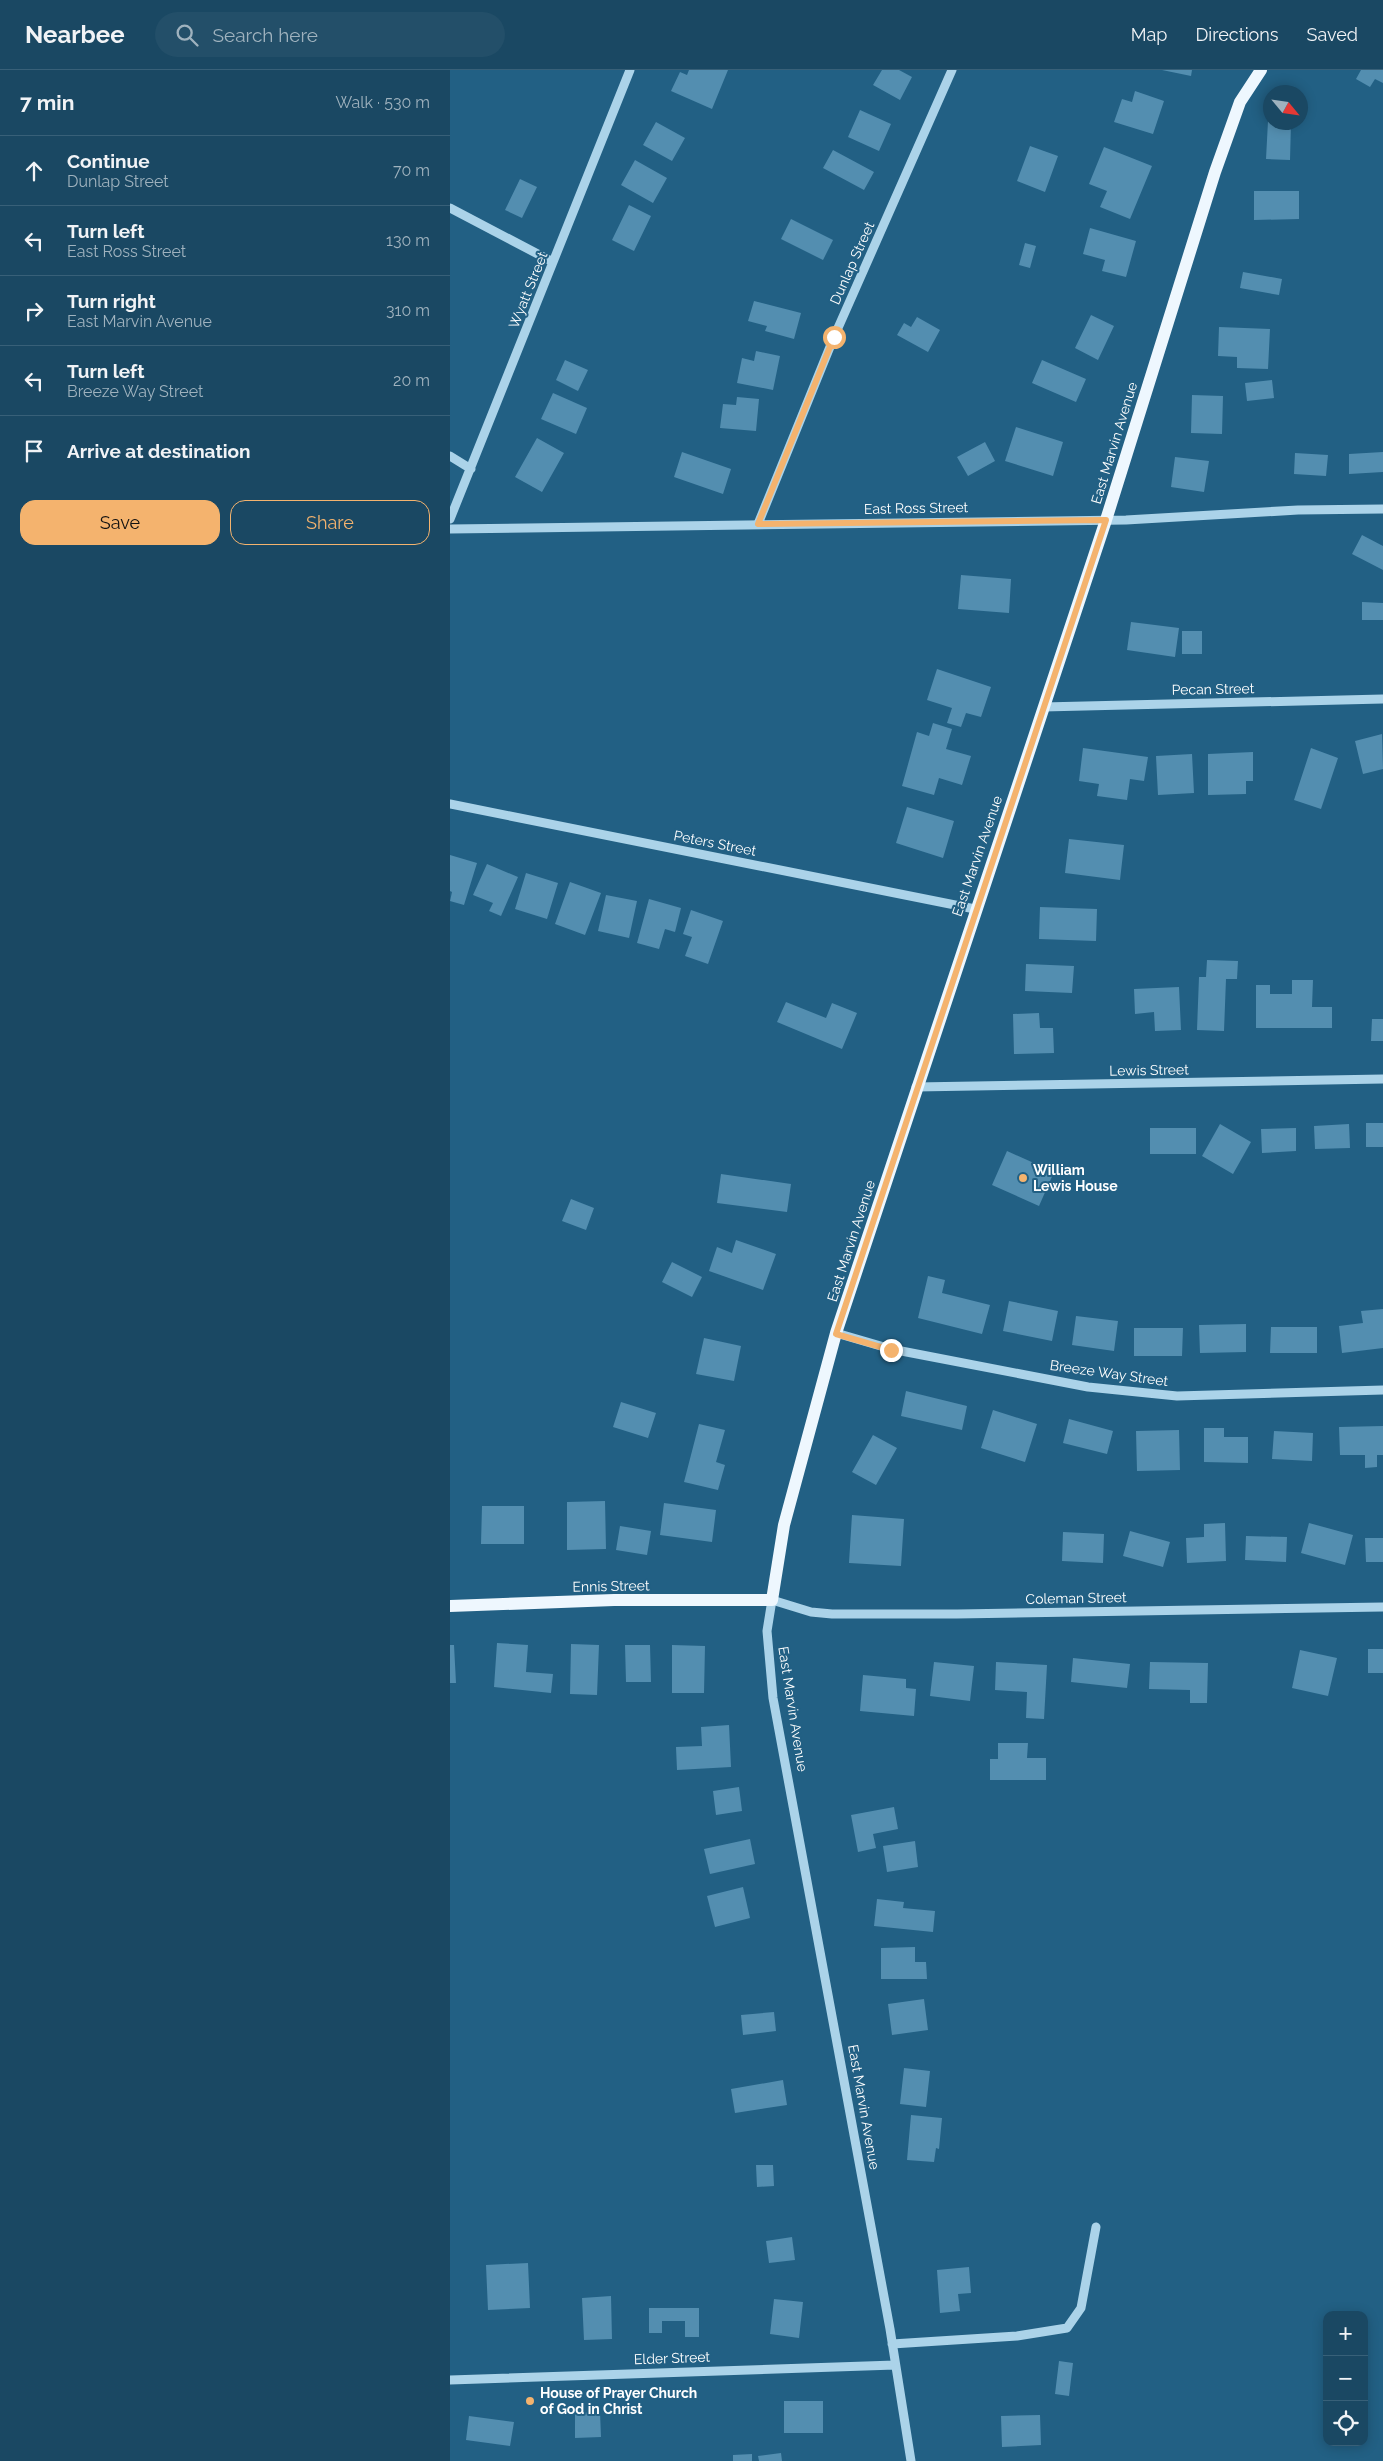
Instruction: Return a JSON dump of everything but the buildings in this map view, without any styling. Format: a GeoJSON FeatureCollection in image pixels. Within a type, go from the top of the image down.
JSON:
{"type":"FeatureCollection","features":[{"type":"Feature","properties":{"kind":"main road","name":"East Marvin Avenue"},"geometry":{"type":"LineString","coordinates":[[772,1600],[784,1525],[836,1334],[975,909],[1106,520],[1215,172],[1240,102],[1261,70]]}},
{"type":"Feature","properties":{"kind":"main road","name":"Ennis Street"},"geometry":{"type":"LineString","coordinates":[[450,1606],[614,1600],[772,1600]]}},
{"type":"Feature","properties":{"kind":"street","name":"Wyatt Street"},"geometry":{"type":"LineString","coordinates":[[450,519],[630,70]]}},
{"type":"Feature","properties":{"kind":"street","name":"Dunlap Street"},"geometry":{"type":"LineString","coordinates":[[758,524],[834,337],[952,70]]}},
{"type":"Feature","properties":{"kind":"street"},"geometry":{"type":"LineString","coordinates":[[450,208],[553,262]]}},
{"type":"Feature","properties":{"kind":"street"},"geometry":{"type":"LineString","coordinates":[[450,456],[471,469]]}},
{"type":"Feature","properties":{"kind":"street","name":"East Ross Street"},"geometry":{"type":"LineString","coordinates":[[450,529],[1106,520],[1298,510],[1383,509]]}},
{"type":"Feature","properties":{"kind":"street","name":"Pecan Street"},"geometry":{"type":"LineString","coordinates":[[1043,707],[1383,699]]}},
{"type":"Feature","properties":{"kind":"street","name":"Peters Street"},"geometry":{"type":"LineString","coordinates":[[450,804],[975,909]]}},
{"type":"Feature","properties":{"kind":"street","name":"Lewis Street"},"geometry":{"type":"LineString","coordinates":[[916,1087],[1383,1078]]}},
{"type":"Feature","properties":{"kind":"street","name":"Breeze Way Street"},"geometry":{"type":"LineString","coordinates":[[836,1334],[891,1350],[1088,1387],[1177,1396],[1383,1390]]}},
{"type":"Feature","properties":{"kind":"street","name":"Coleman Street"},"geometry":{"type":"LineString","coordinates":[[772,1600],[811,1612],[842,1614],[1383,1607]]}},
{"type":"Feature","properties":{"kind":"street","name":"East Marvin Avenue"},"geometry":{"type":"LineString","coordinates":[[772,1600],[767,1631],[773,1698],[892,2344],[911,2461]]}},
{"type":"Feature","properties":{"kind":"street"},"geometry":{"type":"LineString","coordinates":[[892,2344],[1017,2336],[1067,2328],[1081,2308],[1096,2227]]}},
{"type":"Feature","properties":{"kind":"street","name":"Elder Street"},"geometry":{"type":"LineString","coordinates":[[450,2380],[895,2365]]}},
{"type":"Feature","properties":{"kind":"place","name":"William Lewis House"},"geometry":{"type":"Point","coordinates":[1023,1178]}},
{"type":"Feature","properties":{"kind":"place","name":"House of Prayer Church of God in Christ"},"geometry":{"type":"Point","coordinates":[530,2401]}},
{"type":"Feature","properties":{"kind":"route"},"geometry":{"type":"LineString","coordinates":[[834,337],[758,524],[1106,520],[975,909],[836,1334],[891,1350]]}}]}
